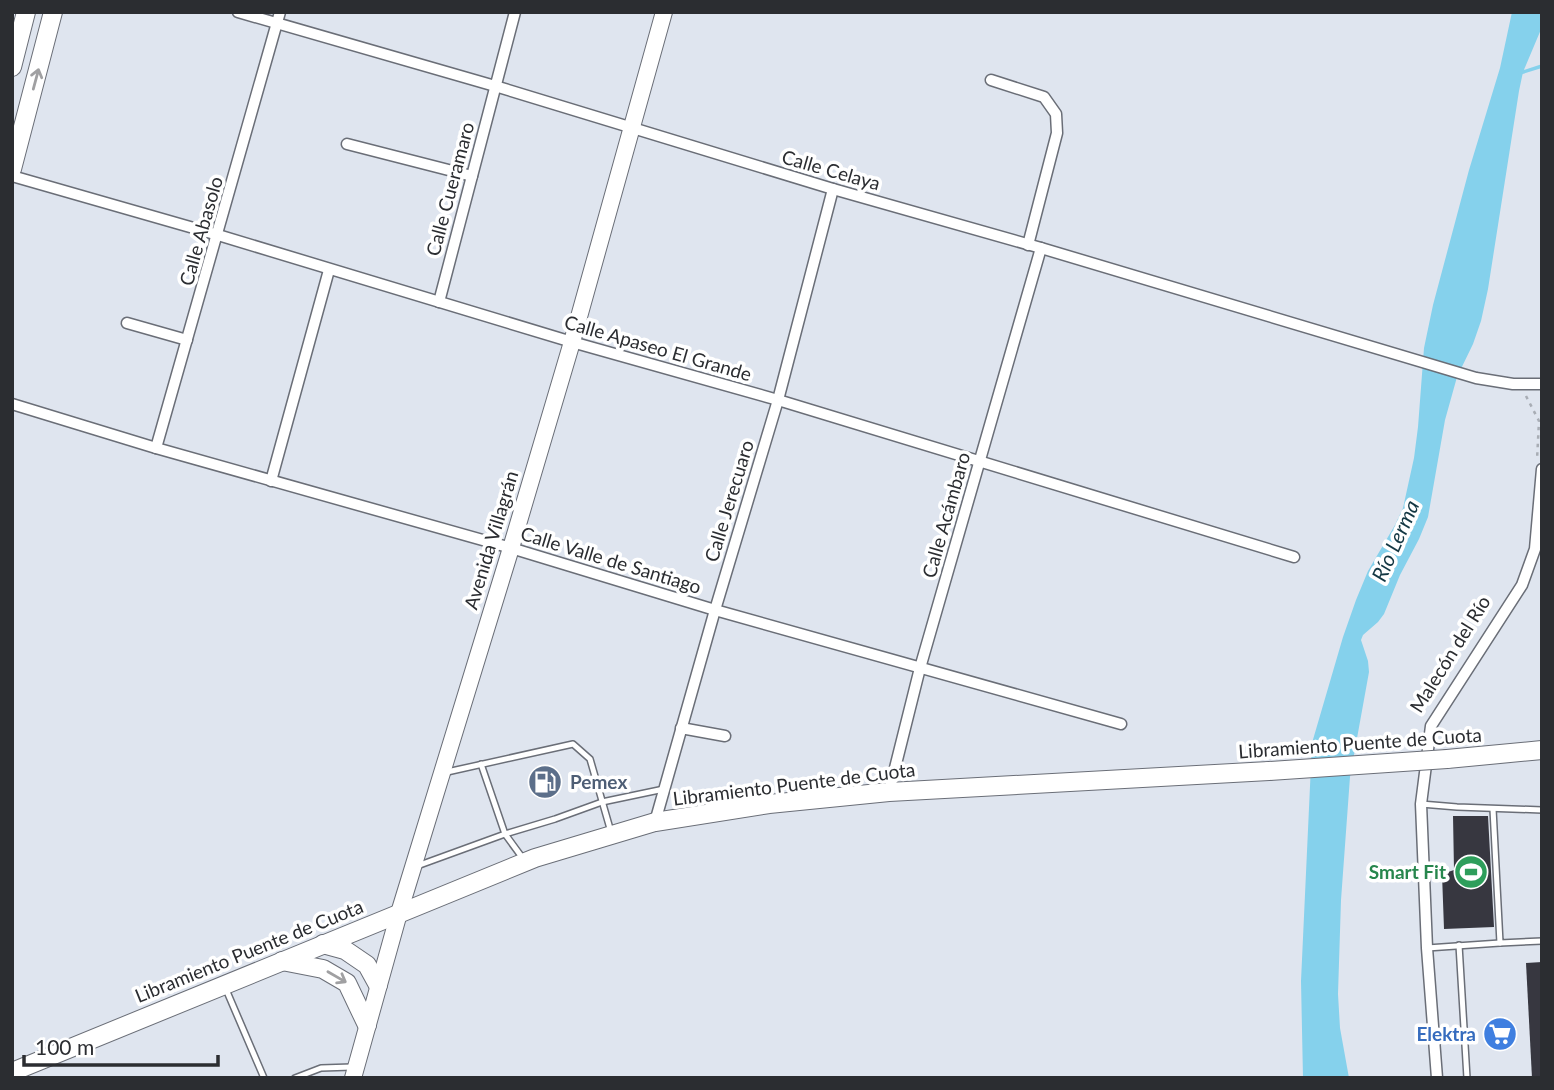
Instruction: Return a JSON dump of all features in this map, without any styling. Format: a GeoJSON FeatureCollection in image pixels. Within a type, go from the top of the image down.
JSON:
{"type":"FeatureCollection","features":[{"type":"Feature","properties":{"kind":"main road"},"geometry":{"type":"LineString","coordinates":[[12,67],[25,17],[51,19],[19,118],[12,169]]}},
{"type":"Feature","properties":{"kind":"main road","name":"Libramiento Puente de Cuota"},"geometry":{"type":"LineString","coordinates":[[12,1072],[526,862],[655,822],[769,804],[889,792],[1269,771],[1542,750]]}},
{"type":"Feature","properties":{"kind":"main road"},"geometry":{"type":"LineString","coordinates":[[323,944],[345,950],[367,965],[378,985]]}},
{"type":"Feature","properties":{"kind":"main road"},"geometry":{"type":"LineString","coordinates":[[282,961],[323,969],[348,983],[367,1025]]}},
{"type":"Feature","properties":{"kind":"street","name":"Calle Celaya"},"geometry":{"type":"LineString","coordinates":[[238,12],[279,18],[833,189],[1476,378],[1542,384]]}},
{"type":"Feature","properties":{"kind":"street","name":"Calle Cueramaro"},"geometry":{"type":"LineString","coordinates":[[439,302],[514,12]]}},
{"type":"Feature","properties":{"kind":"street","name":"Avenida Villagrán"},"geometry":{"type":"LineString","coordinates":[[354,1073],[399,913],[572,342],[664,12]]}},
{"type":"Feature","properties":{"kind":"street","name":"Calle Abasolo"},"geometry":{"type":"LineString","coordinates":[[156,448],[279,18]]}},
{"type":"Feature","properties":{"kind":"street"},"geometry":{"type":"LineString","coordinates":[[991,80],[1044,97],[1056,114],[1057,133],[1028,245]]}},
{"type":"Feature","properties":{"kind":"street"},"geometry":{"type":"LineString","coordinates":[[346,144],[472,176]]}},
{"type":"Feature","properties":{"kind":"street","name":"Calle Apaseo El Grande"},"geometry":{"type":"LineString","coordinates":[[12,176],[572,342],[778,400],[1294,557]]}},
{"type":"Feature","properties":{"kind":"street","name":"Calle Jerecuaro"},"geometry":{"type":"LineString","coordinates":[[655,822],[778,400],[833,189]]}},
{"type":"Feature","properties":{"kind":"street","name":"Calle Acámbaro"},"geometry":{"type":"LineString","coordinates":[[889,792],[920,667],[1041,248]]}},
{"type":"Feature","properties":{"kind":"street"},"geometry":{"type":"LineString","coordinates":[[271,481],[329,270]]}},
{"type":"Feature","properties":{"kind":"street"},"geometry":{"type":"LineString","coordinates":[[127,323],[187,340]]}},
{"type":"Feature","properties":{"kind":"street","name":"Calle Valle de Santiago"},"geometry":{"type":"LineString","coordinates":[[12,404],[156,448],[511,548],[715,610],[1121,724]]}},
{"type":"Feature","properties":{"kind":"street","name":"Malecón del Río"},"geometry":{"type":"LineString","coordinates":[[1437,1078],[1427,947],[1421,804],[1431,726],[1522,585],[1535,549],[1540,467]]}},
{"type":"Feature","properties":{"kind":"street"},"geometry":{"type":"LineString","coordinates":[[681,728],[725,736]]}},
{"type":"Feature","properties":{"kind":"lane"},"geometry":{"type":"LineString","coordinates":[[442,773],[573,744],[590,758],[611,835]]}},
{"type":"Feature","properties":{"kind":"lane"},"geometry":{"type":"LineString","coordinates":[[481,764],[505,834],[526,862]]}},
{"type":"Feature","properties":{"kind":"lane"},"geometry":{"type":"LineString","coordinates":[[413,868],[603,802],[664,789]]}},
{"type":"Feature","properties":{"kind":"lane"},"geometry":{"type":"LineString","coordinates":[[1421,804],[1542,810]]}},
{"type":"Feature","properties":{"kind":"lane"},"geometry":{"type":"LineString","coordinates":[[1493,809],[1500,943]]}},
{"type":"Feature","properties":{"kind":"lane"},"geometry":{"type":"LineString","coordinates":[[1427,947],[1542,941]]}},
{"type":"Feature","properties":{"kind":"lane"},"geometry":{"type":"LineString","coordinates":[[1459,946],[1467,1078]]}},
{"type":"Feature","properties":{"kind":"lane"},"geometry":{"type":"LineString","coordinates":[[224,985],[264,1078]]}},
{"type":"Feature","properties":{"kind":"lane"},"geometry":{"type":"LineString","coordinates":[[295,1078],[321,1068],[354,1073]]}},
{"type":"Feature","properties":{"kind":"path"},"geometry":{"type":"LineString","coordinates":[[1520,384],[1539,421],[1540,467]]}},
{"type":"Feature","properties":{"kind":"water","name":"Río Lerma"},"geometry":{"type":"Polygon","coordinates":[[[1512,12],[1542,12],[1542,27],[1523,72],[1519,91],[1481,321],[1457,377],[1445,420],[1428,517],[1384,614],[1361,640],[1369,672],[1350,777],[1341,900],[1338,994],[1340,1028],[1349,1078],[1303,1078],[1301,981],[1312,743],[1356,600],[1368,571],[1403,508],[1414,458],[1424,348],[1433,305],[1500,68],[1512,12]]]}},
{"type":"Feature","properties":{"kind":"building","name":"Smart Fit"},"geometry":{"type":"Polygon","coordinates":[[[1453,816],[1488,816],[1494,927],[1444,929],[1442,874],[1454,870],[1453,816]]]}},
{"type":"Feature","properties":{"kind":"building"},"geometry":{"type":"Polygon","coordinates":[[[1542,962],[1542,1078],[1532,1078],[1526,963],[1542,962]]]}},
{"type":"Feature","properties":{"kind":"waterway"},"geometry":{"type":"LineString","coordinates":[[1520,73],[1542,66]]}},
{"type":"Feature","properties":{"kind":"place","name":"Pemex"},"geometry":{"type":"Point","coordinates":[545,782]}},
{"type":"Feature","properties":{"kind":"place","name":"Smart Fit"},"geometry":{"type":"Point","coordinates":[1471,872]}},
{"type":"Feature","properties":{"kind":"place","name":"Elektra"},"geometry":{"type":"Point","coordinates":[1500,1034]}}]}
